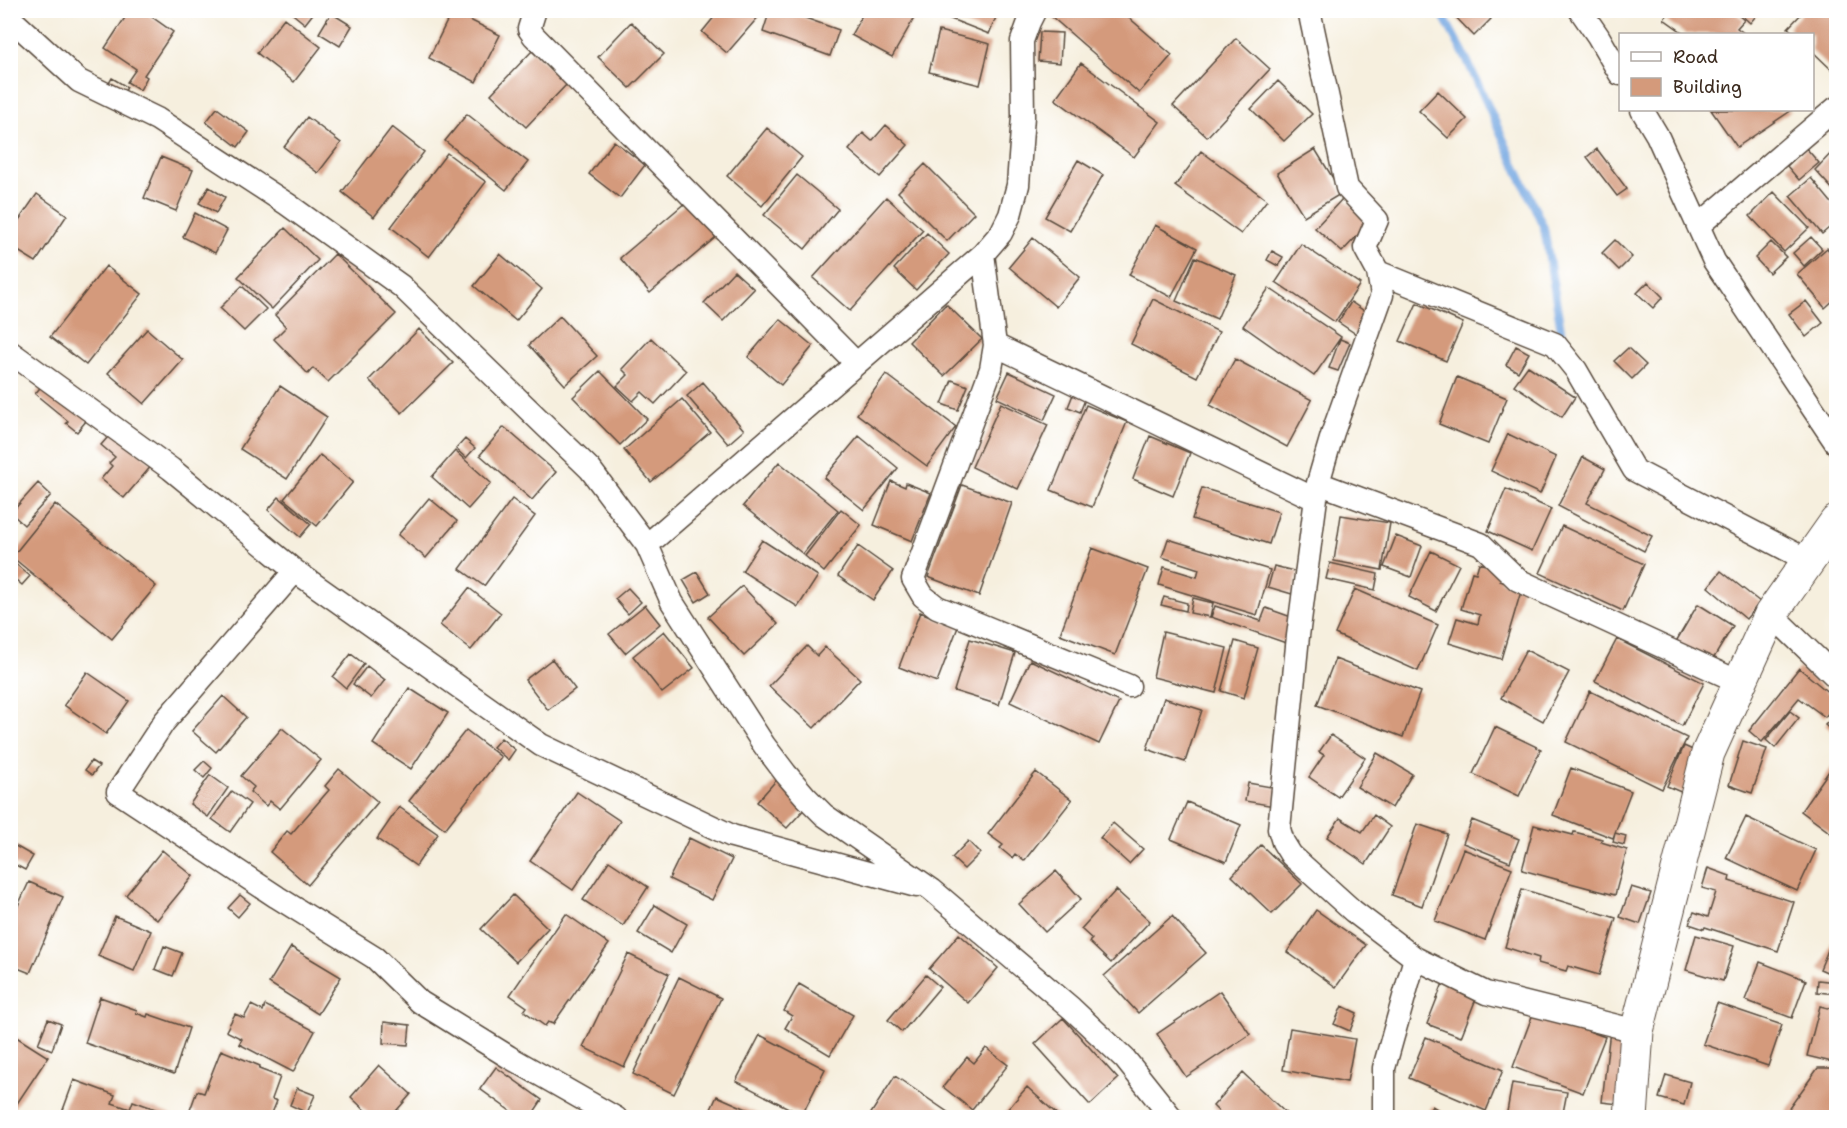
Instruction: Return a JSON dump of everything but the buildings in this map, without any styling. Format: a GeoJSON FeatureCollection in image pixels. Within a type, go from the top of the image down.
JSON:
{"type":"FeatureCollection","features":[{"type":"Feature","properties":{"kind":"street"},"geometry":{"type":"LineString","coordinates":[[535,10],[529,29],[534,36],[856,363]]}},
{"type":"Feature","properties":{"kind":"street"},"geometry":{"type":"LineString","coordinates":[[647,545],[983,254],[1001,233],[1010,215],[1018,185],[1023,116],[1022,41],[1035,10]]}},
{"type":"Feature","properties":{"kind":"street"},"geometry":{"type":"LineString","coordinates":[[1309,10],[1347,188],[1377,220],[1365,248],[1378,272],[1382,295],[1333,432],[1316,491],[1298,636],[1280,829],[1283,842],[1291,855],[1353,911],[1415,958],[1486,993],[1637,1031]]}},
{"type":"Feature","properties":{"kind":"street"},"geometry":{"type":"LineString","coordinates":[[1580,10],[1619,72]]}},
{"type":"Feature","properties":{"kind":"street"},"geometry":{"type":"LineString","coordinates":[[10,18],[79,81],[157,119],[287,204],[400,286],[590,469],[647,545],[672,602],[764,745],[786,774],[824,815],[932,891],[1071,1008],[1125,1059],[1172,1118]]}},
{"type":"Feature","properties":{"kind":"street"},"geometry":{"type":"LineString","coordinates":[[1698,226],[1836,108]]}},
{"type":"Feature","properties":{"kind":"street"},"geometry":{"type":"LineString","coordinates":[[1643,111],[1657,135],[1714,261],[1836,443]]}},
{"type":"Feature","properties":{"kind":"street"},"geometry":{"type":"LineString","coordinates":[[983,254],[995,345],[988,381],[913,579],[923,596],[938,607],[1129,686]]}},
{"type":"Feature","properties":{"kind":"street"},"geometry":{"type":"LineString","coordinates":[[1378,272],[1555,344],[1576,370],[1634,470],[1809,561]]}},
{"type":"Feature","properties":{"kind":"street"},"geometry":{"type":"LineString","coordinates":[[995,345],[1316,491],[1480,544],[1518,580],[1739,682]]}},
{"type":"Feature","properties":{"kind":"street"},"geometry":{"type":"LineString","coordinates":[[10,352],[171,469],[295,571],[542,745],[732,836],[932,891]]}},
{"type":"Feature","properties":{"kind":"street"},"geometry":{"type":"LineString","coordinates":[[1631,1118],[1637,1031],[1708,753],[1771,614],[1836,522]]}},
{"type":"Feature","properties":{"kind":"street"},"geometry":{"type":"LineString","coordinates":[[295,571],[164,722],[118,792],[277,897],[375,958],[420,1002],[509,1057],[616,1118]]}},
{"type":"Feature","properties":{"kind":"street"},"geometry":{"type":"LineString","coordinates":[[1771,614],[1836,677]]}},
{"type":"Feature","properties":{"kind":"street"},"geometry":{"type":"LineString","coordinates":[[1384,1118],[1384,1068],[1415,958]]}},
{"type":"Feature","properties":{"kind":"waterway"},"geometry":{"type":"LineString","coordinates":[[1440,10],[1467,60],[1544,228],[1563,342]]}}]}
